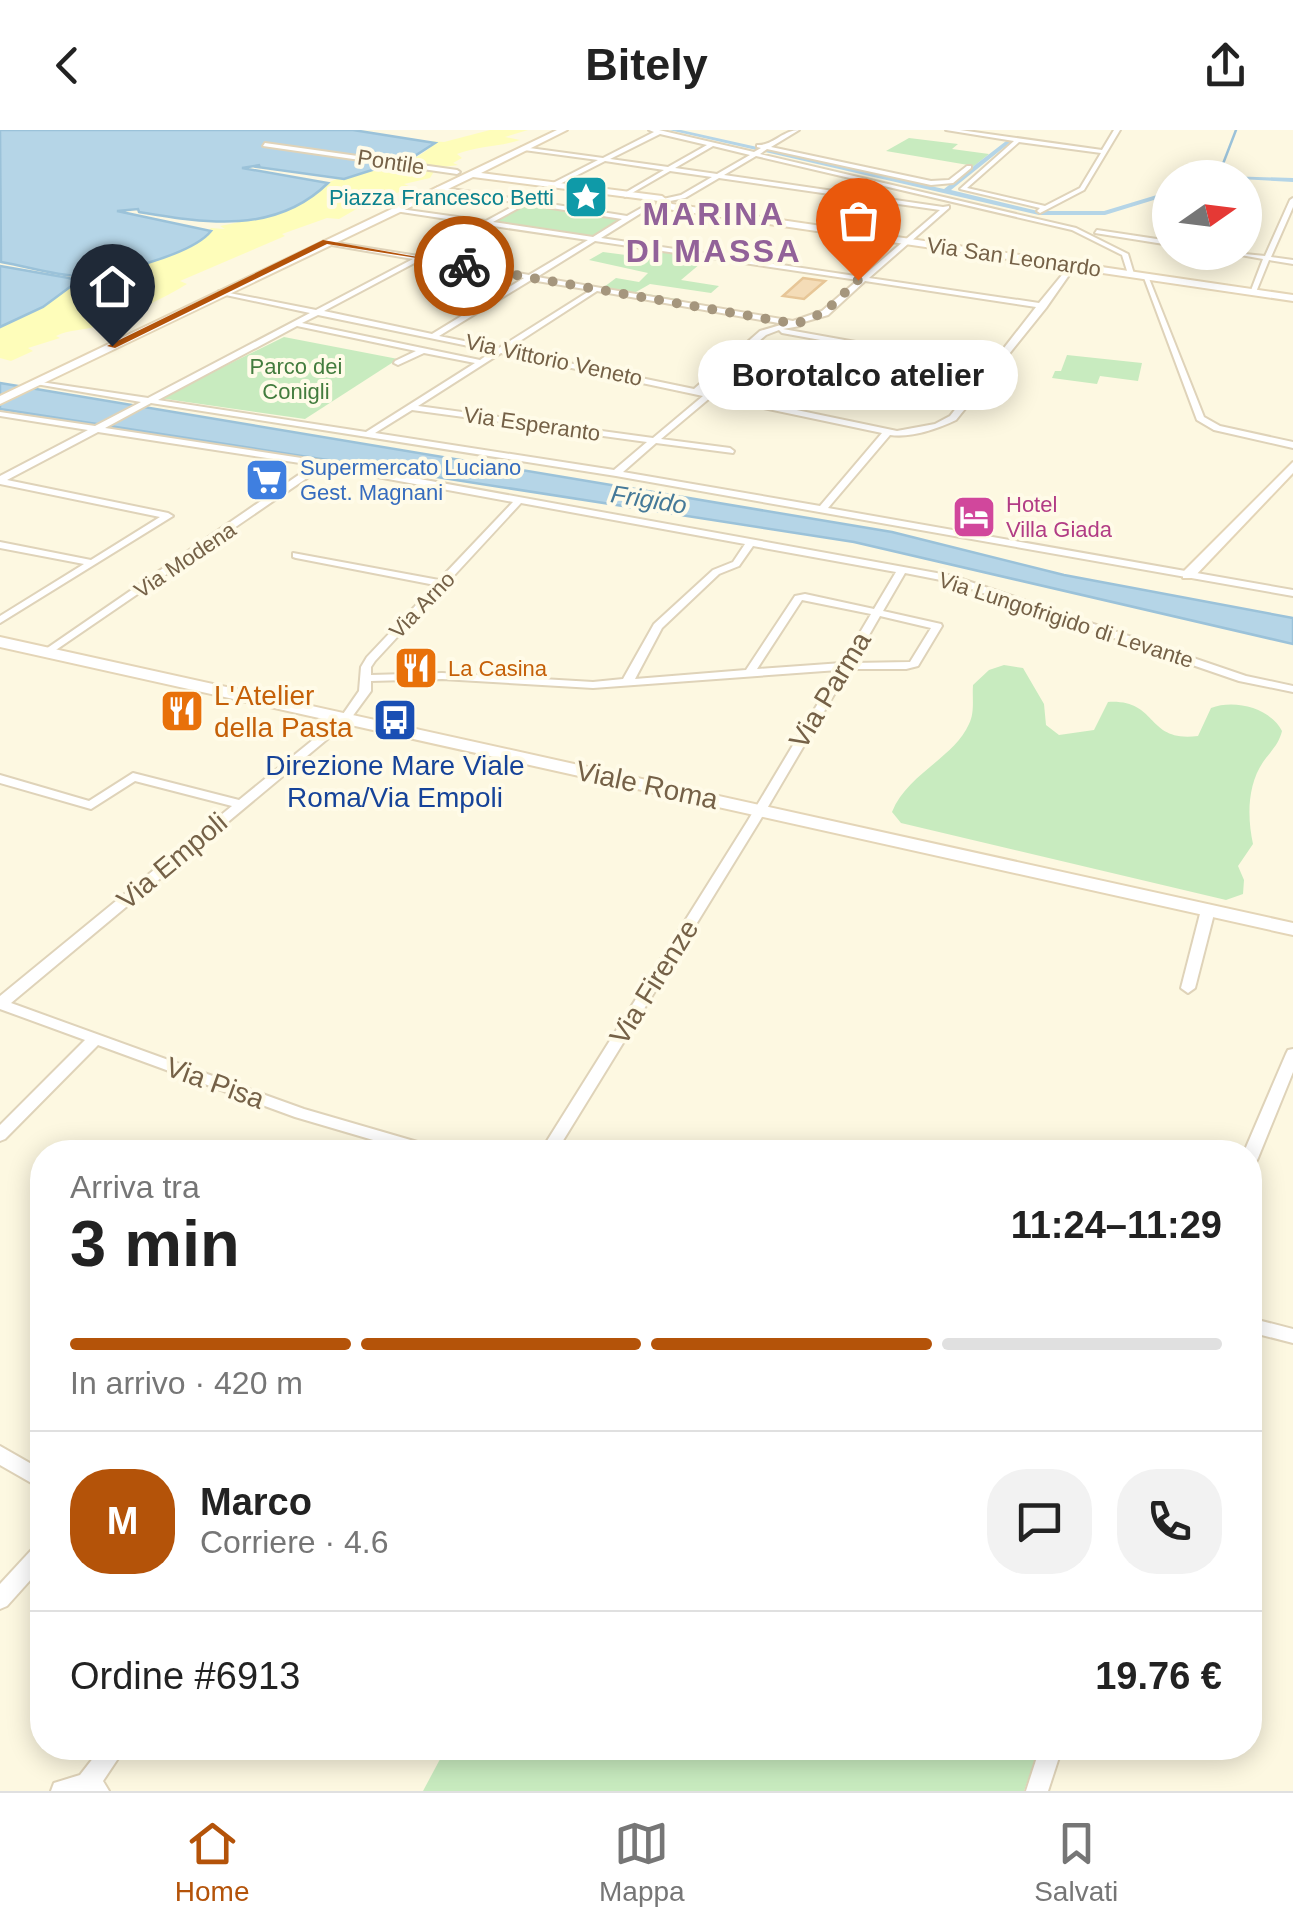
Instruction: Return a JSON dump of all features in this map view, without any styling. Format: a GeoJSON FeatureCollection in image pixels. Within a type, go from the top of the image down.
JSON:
{"type":"FeatureCollection","features":[{"type":"Feature","properties":{"kind":"main road"},"geometry":{"type":"LineString","coordinates":[[0,400],[562,130]]}},
{"type":"Feature","properties":{"kind":"main road"},"geometry":{"type":"LineString","coordinates":[[470,174],[660,203]]}},
{"type":"Feature","properties":{"kind":"main road"},"geometry":{"type":"LineString","coordinates":[[553,186],[660,203]]}},
{"type":"Feature","properties":{"kind":"main road","name":"Via San Leonardo"},"geometry":{"type":"LineString","coordinates":[[660,203],[1293,298]]}},
{"type":"Feature","properties":{"kind":"main road"},"geometry":{"type":"LineString","coordinates":[[1188,575],[1293,466]]}},
{"type":"Feature","properties":{"kind":"main road","name":"Viale Roma"},"geometry":{"type":"LineString","coordinates":[[0,642],[1293,929]]}},
{"type":"Feature","properties":{"kind":"street"},"geometry":{"type":"LineString","coordinates":[[690,130],[931,182],[950,182],[969,167]]}},
{"type":"Feature","properties":{"kind":"street"},"geometry":{"type":"LineString","coordinates":[[435,335],[627,218],[683,197],[796,130]]}},
{"type":"Feature","properties":{"kind":"street"},"geometry":{"type":"LineString","coordinates":[[948,130],[1105,152]]}},
{"type":"Feature","properties":{"kind":"street"},"geometry":{"type":"LineString","coordinates":[[1028,216],[1082,190],[1117,130]]}},
{"type":"Feature","properties":{"kind":"street"},"geometry":{"type":"LineString","coordinates":[[0,481],[661,131],[1076,230],[1152,241]]}},
{"type":"Feature","properties":{"kind":"street"},"geometry":{"type":"LineString","coordinates":[[1018,140],[963,189],[1045,209]]}},
{"type":"Feature","properties":{"kind":"street"},"geometry":{"type":"LineString","coordinates":[[625,196],[712,144]]}},
{"type":"Feature","properties":{"kind":"street","name":"Pontile"},"geometry":{"type":"LineString","coordinates":[[265,145],[457,172]]}},
{"type":"Feature","properties":{"kind":"street"},"geometry":{"type":"LineString","coordinates":[[524,148],[944,209]]}},
{"type":"Feature","properties":{"kind":"street"},"geometry":{"type":"LineString","coordinates":[[438,189],[627,218]]}},
{"type":"Feature","properties":{"kind":"street"},"geometry":{"type":"LineString","coordinates":[[698,389],[763,333],[825,312],[904,240],[956,200]]}},
{"type":"Feature","properties":{"kind":"street"},"geometry":{"type":"LineString","coordinates":[[1252,292],[1293,200]]}},
{"type":"Feature","properties":{"kind":"street"},"geometry":{"type":"LineString","coordinates":[[395,209],[1043,306]]}},
{"type":"Feature","properties":{"kind":"street"},"geometry":{"type":"LineString","coordinates":[[1076,230],[1125,254],[1130,274]]}},
{"type":"Feature","properties":{"kind":"street"},"geometry":{"type":"LineString","coordinates":[[326,242],[796,324]]}},
{"type":"Feature","properties":{"kind":"street"},"geometry":{"type":"LineString","coordinates":[[1262,258],[1293,262]]}},
{"type":"Feature","properties":{"kind":"street"},"geometry":{"type":"LineString","coordinates":[[823,508],[886,434],[907,433],[949,421],[1073,266]]}},
{"type":"Feature","properties":{"kind":"street"},"geometry":{"type":"LineString","coordinates":[[1145,276],[1200,418],[1216,428],[1293,445]]}},
{"type":"Feature","properties":{"kind":"street"},"geometry":{"type":"LineString","coordinates":[[368,434],[594,291]]}},
{"type":"Feature","properties":{"kind":"street","name":"Via Vittorio Veneto"},"geometry":{"type":"LineString","coordinates":[[221,292],[698,389],[886,434]]}},
{"type":"Feature","properties":{"kind":"street"},"geometry":{"type":"LineString","coordinates":[[297,324],[480,362]]}},
{"type":"Feature","properties":{"kind":"street"},"geometry":{"type":"LineString","coordinates":[[775,329],[993,369]]}},
{"type":"Feature","properties":{"kind":"street"},"geometry":{"type":"LineString","coordinates":[[398,363],[423,350]]}},
{"type":"Feature","properties":{"kind":"street"},"geometry":{"type":"LineString","coordinates":[[31,385],[616,473],[1293,593]]}},
{"type":"Feature","properties":{"kind":"street"},"geometry":{"type":"LineString","coordinates":[[616,473],[712,393]]}},
{"type":"Feature","properties":{"kind":"street","name":"Via Esperanto"},"geometry":{"type":"LineString","coordinates":[[410,407],[730,451]]}},
{"type":"Feature","properties":{"kind":"street","name":"Via Lungofrigido di Levante"},"geometry":{"type":"LineString","coordinates":[[0,414],[321,464],[983,587],[1084,627],[1243,679],[1293,689]]}},
{"type":"Feature","properties":{"kind":"street","name":"Via Modena"},"geometry":{"type":"LineString","coordinates":[[47,653],[321,464]]}},
{"type":"Feature","properties":{"kind":"street"},"geometry":{"type":"LineString","coordinates":[[0,481],[168,516],[0,620]]}},
{"type":"Feature","properties":{"kind":"street","name":"Via Arno"},"geometry":{"type":"LineString","coordinates":[[345,719],[365,691],[371,659],[519,500]]}},
{"type":"Feature","properties":{"kind":"street"},"geometry":{"type":"LineString","coordinates":[[627,683],[658,626],[708,578],[736,564],[751,542]]}},
{"type":"Feature","properties":{"kind":"street"},"geometry":{"type":"LineString","coordinates":[[0,545],[92,563]]}},
{"type":"Feature","properties":{"kind":"street"},"geometry":{"type":"LineString","coordinates":[[296,555],[442,583]]}},
{"type":"Feature","properties":{"kind":"street","name":"Via Parma"},"geometry":{"type":"LineString","coordinates":[[759,810],[902,570]]}},
{"type":"Feature","properties":{"kind":"street"},"geometry":{"type":"LineString","coordinates":[[366,678],[442,676],[558,685],[627,683],[748,674],[845,666],[914,664],[938,626],[816,596],[799,598],[748,674]]}},
{"type":"Feature","properties":{"kind":"street","name":"Via Empoli"},"geometry":{"type":"LineString","coordinates":[[0,1004],[345,719]]}},
{"type":"Feature","properties":{"kind":"street"},"geometry":{"type":"LineString","coordinates":[[0,778],[91,805],[133,776],[240,804]]}},
{"type":"Feature","properties":{"kind":"street","name":"Via Firenze"},"geometry":{"type":"LineString","coordinates":[[555,1140],[759,810]]}},
{"type":"Feature","properties":{"kind":"street"},"geometry":{"type":"LineString","coordinates":[[1188,988],[1208,910]]}},
{"type":"Feature","properties":{"kind":"street","name":"Via Pisa"},"geometry":{"type":"LineString","coordinates":[[0,1004],[300,1113],[391,1140]]}},
{"type":"Feature","properties":{"kind":"street"},"geometry":{"type":"LineString","coordinates":[[0,1135],[94,1040]]}},
{"type":"Feature","properties":{"kind":"street"},"geometry":{"type":"LineString","coordinates":[[1258,1140],[1291,1065]]}},
{"type":"Feature","properties":{"kind":"street"},"geometry":{"type":"LineString","coordinates":[[1262,1328],[1293,1336]]}},
{"type":"Feature","properties":{"kind":"street"},"geometry":{"type":"LineString","coordinates":[[0,1455],[30,1473]]}},
{"type":"Feature","properties":{"kind":"street"},"geometry":{"type":"LineString","coordinates":[[0,1599],[30,1567]]}},
{"type":"Feature","properties":{"kind":"street"},"geometry":{"type":"LineString","coordinates":[[62,1791],[93,1788],[108,1760]]}},
{"type":"Feature","properties":{"kind":"street"},"geometry":{"type":"LineString","coordinates":[[1037,1791],[1047,1760]]}},
{"type":"Feature","properties":{"kind":"green space"},"geometry":{"type":"Polygon","coordinates":[[[909,138],[958,144],[952,149],[989,154],[974,166],[886,151],[909,138]]]}},
{"type":"Feature","properties":{"kind":"green space"},"geometry":{"type":"Polygon","coordinates":[[[526,205],[618,219],[601,235],[590,237],[495,222],[526,205]]]}},
{"type":"Feature","properties":{"kind":"green space"},"geometry":{"type":"Polygon","coordinates":[[[651,251],[707,258],[681,280],[719,286],[711,293],[650,284],[636,292],[682,300],[678,303],[600,290],[616,278],[639,282],[648,273],[589,260],[603,252],[641,257],[651,251]]]}},
{"type":"Feature","properties":{"kind":"green space","name":"Parco dei Conigli"},"geometry":{"type":"Polygon","coordinates":[[[284,337],[398,359],[305,419],[159,398],[284,337]]]}},
{"type":"Feature","properties":{"kind":"green space"},"geometry":{"type":"Polygon","coordinates":[[[1067,355],[1142,363],[1138,381],[1100,376],[1097,384],[1052,378],[1055,371],[1061,371],[1067,355]]]}},
{"type":"Feature","properties":{"kind":"green space"},"geometry":{"type":"Polygon","coordinates":[[[1004,665],[1023,668],[1044,704],[1046,725],[1059,735],[1094,730],[1108,702],[1136,707],[1160,728],[1181,736],[1198,736],[1211,708],[1220,705],[1241,705],[1269,716],[1282,731],[1252,788],[1249,811],[1253,844],[1238,866],[1244,880],[1243,894],[1226,900],[901,823],[892,812],[899,799],[953,747],[969,724],[973,685],[989,670],[1004,665]]]}},
{"type":"Feature","properties":{"kind":"green space"},"geometry":{"type":"Polygon","coordinates":[[[440,1760],[1035,1760],[1024,1791],[423,1791],[440,1760]]]}},
{"type":"Feature","properties":{"kind":"sand"},"geometry":{"type":"Polygon","coordinates":[[[490,130],[528,130],[505,137],[520,140],[457,154],[462,158],[453,163],[458,165],[436,168],[430,178],[404,184],[411,187],[397,193],[386,192],[339,219],[327,218],[282,234],[285,236],[180,281],[187,284],[130,313],[56,336],[60,338],[28,348],[33,351],[11,361],[0,358],[0,327],[43,308],[75,280],[85,279],[77,276],[168,256],[200,239],[211,228],[225,229],[220,226],[277,212],[299,204],[339,178],[411,159],[435,143],[430,141],[444,142],[490,130]]]}},
{"type":"Feature","properties":{"kind":"water"},"geometry":{"type":"Polygon","coordinates":[[[0,130],[353,130],[435,143],[413,157],[344,179],[257,167],[260,165],[242,168],[328,183],[307,200],[262,218],[214,221],[138,209],[117,211],[211,231],[169,256],[78,276],[1,262],[0,130]]]}},
{"type":"Feature","properties":{"kind":"water"},"geometry":{"type":"Polygon","coordinates":[[[0,266],[75,280],[43,307],[0,327],[0,266]]]}},
{"type":"Feature","properties":{"kind":"water","name":"Frigido"},"geometry":{"type":"Polygon","coordinates":[[[0,383],[892,532],[1064,575],[1293,618],[1293,644],[854,542],[0,409],[0,383]]]}},
{"type":"Feature","properties":{"kind":"building"},"geometry":{"type":"Polygon","coordinates":[[[803,278],[825,281],[804,299],[783,296],[803,278]]]}},
{"type":"Feature","properties":{"kind":"waterway"},"geometry":{"type":"LineString","coordinates":[[672,130],[945,191]]}},
{"type":"Feature","properties":{"kind":"waterway"},"geometry":{"type":"LineString","coordinates":[[1224,160],[1236,130]]}},
{"type":"Feature","properties":{"kind":"waterway"},"geometry":{"type":"LineString","coordinates":[[945,191],[1010,140]]}},
{"type":"Feature","properties":{"kind":"waterway"},"geometry":{"type":"LineString","coordinates":[[1262,179],[1293,180]]}},
{"type":"Feature","properties":{"kind":"waterway"},"geometry":{"type":"LineString","coordinates":[[945,191],[1034,211]]}},
{"type":"Feature","properties":{"kind":"waterway"},"geometry":{"type":"LineString","coordinates":[[1039,213],[1105,213],[1152,199]]}},
{"type":"Feature","properties":{"kind":"way so far"},"geometry":{"type":"LineString","coordinates":[[464,266],[796,324],[825,312],[858,280]]}},
{"type":"Feature","properties":{"kind":"place","name":"Piazza Francesco Betti"},"geometry":{"type":"Point","coordinates":[586,197]}},
{"type":"Feature","properties":{"kind":"place","name":"Borotalco atelier"},"geometry":{"type":"Point","coordinates":[858,280]}},
{"type":"Feature","properties":{"kind":"place","name":"Supermercato Luciano Gest. Magnani"},"geometry":{"type":"Point","coordinates":[267,480]}},
{"type":"Feature","properties":{"kind":"place","name":"Hotel Villa Giada"},"geometry":{"type":"Point","coordinates":[974,517]}},
{"type":"Feature","properties":{"kind":"place","name":"La Casina"},"geometry":{"type":"Point","coordinates":[416,668]}},
{"type":"Feature","properties":{"kind":"place","name":"L'Atelier della Pasta"},"geometry":{"type":"Point","coordinates":[182,711]}},
{"type":"Feature","properties":{"kind":"place","name":"Direzione Mare Viale Roma/Via Empoli"},"geometry":{"type":"Point","coordinates":[395,720]}},
{"type":"Feature","properties":{"kind":"district","name":"MARINA DI MASSA"},"geometry":{"type":"Point","coordinates":[714,232]}},
{"type":"Feature","properties":{"kind":"route"},"geometry":{"type":"LineString","coordinates":[[112,346],[326,242],[464,266]]}}]}
